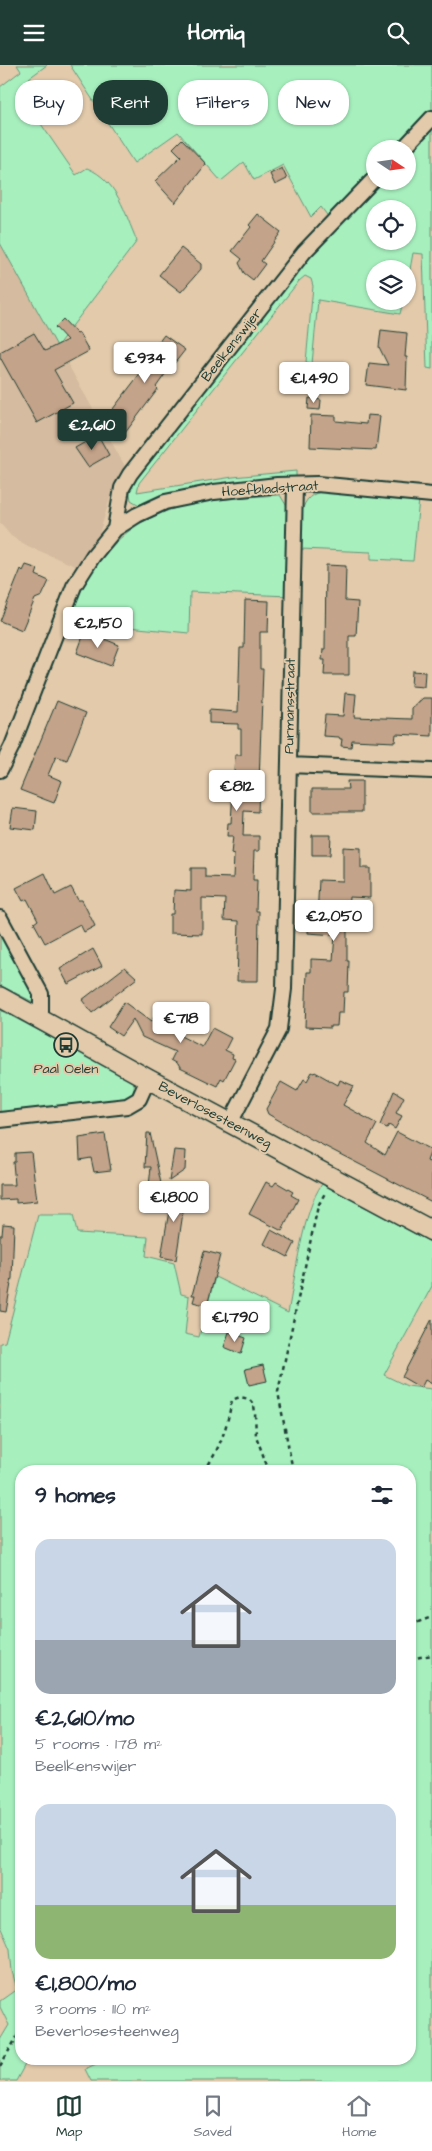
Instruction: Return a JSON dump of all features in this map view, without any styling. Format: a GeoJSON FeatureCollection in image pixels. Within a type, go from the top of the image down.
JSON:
{"type":"FeatureCollection","features":[{"type":"Feature","properties":{"kind":"street"},"geometry":{"type":"LineString","coordinates":[[411,140],[432,118]]}},
{"type":"Feature","properties":{"kind":"street","name":"Beelkenswijer"},"geometry":{"type":"LineString","coordinates":[[0,770],[12,746],[74,586],[93,556],[115,529],[122,488],[130,474],[304,252],[366,187]]}},
{"type":"Feature","properties":{"kind":"street","name":"Hoefbladstraat"},"geometry":{"type":"LineString","coordinates":[[115,529],[137,515],[166,502],[214,492],[277,485],[317,484],[432,495]]}},
{"type":"Feature","properties":{"kind":"street","name":"Purmansstraat"},"geometry":{"type":"LineString","coordinates":[[230,1123],[279,1029],[284,989],[295,486]]}},
{"type":"Feature","properties":{"kind":"street"},"geometry":{"type":"LineString","coordinates":[[289,765],[432,771]]}},
{"type":"Feature","properties":{"kind":"street"},"geometry":{"type":"LineString","coordinates":[[0,918],[41,994],[41,1019]]}},
{"type":"Feature","properties":{"kind":"street","name":"Beverlosesteenweg"},"geometry":{"type":"LineString","coordinates":[[0,997],[148,1079],[432,1231]]}},
{"type":"Feature","properties":{"kind":"street"},"geometry":{"type":"LineString","coordinates":[[0,1120],[127,1106],[139,1099],[148,1079]]}},
{"type":"Feature","properties":{"kind":"path"},"geometry":{"type":"LineString","coordinates":[[292,1465],[278,1392],[318,1206],[333,1178]]}},
{"type":"Feature","properties":{"kind":"path"},"geometry":{"type":"LineString","coordinates":[[209,1465],[215,1457],[227,1426],[232,1401],[240,1397],[250,1399],[254,1405],[256,1437],[267,1465]]}},
{"type":"Feature","properties":{"kind":"path"},"geometry":{"type":"LineString","coordinates":[[416,1623],[432,1617]]}},
{"type":"Feature","properties":{"kind":"path"},"geometry":{"type":"LineString","coordinates":[[416,1658],[432,1655]]}},
{"type":"Feature","properties":{"kind":"path"},"geometry":{"type":"LineString","coordinates":[[0,2066],[15,2040]]}},
{"type":"Feature","properties":{"kind":"shaded area"},"geometry":{"type":"Polygon","coordinates":[[[0,243],[127,470],[112,492],[99,534],[80,568],[28,546],[11,536],[0,523],[0,243]]]}},
{"type":"Feature","properties":{"kind":"green space"},"geometry":{"type":"Polygon","coordinates":[[[17,65],[47,65],[29,78],[30,80],[15,80],[15,125],[42,125],[76,175],[87,168],[106,181],[119,198],[137,241],[57,346],[0,243],[0,87],[21,71],[17,65]]]}},
{"type":"Feature","properties":{"kind":"green space"},"geometry":{"type":"Polygon","coordinates":[[[70,65],[432,65],[432,369],[427,368],[423,254],[413,253],[412,260],[366,260],[366,308],[318,300],[312,364],[306,362],[313,286],[311,279],[305,276],[299,281],[139,483],[137,492],[233,477],[296,471],[296,477],[215,484],[173,493],[141,506],[131,500],[129,488],[131,482],[335,226],[321,207],[311,217],[283,165],[254,180],[244,162],[221,181],[178,132],[134,163],[109,125],[168,125],[168,80],[93,80],[93,100],[83,85],[83,80],[80,80],[70,65]]]}},
{"type":"Feature","properties":{"kind":"green space"},"geometry":{"type":"Polygon","coordinates":[[[377,310],[401,310],[400,314],[377,310]]]}},
{"type":"Feature","properties":{"kind":"green space"},"geometry":{"type":"Polygon","coordinates":[[[321,492],[419,499],[413,561],[371,559],[371,552],[301,549],[301,523],[304,507],[307,500],[321,492]]]}},
{"type":"Feature","properties":{"kind":"green space"},"geometry":{"type":"Polygon","coordinates":[[[280,495],[289,510],[290,596],[190,592],[189,633],[67,621],[85,584],[105,555],[126,533],[150,518],[176,508],[206,501],[280,495]]]}},
{"type":"Feature","properties":{"kind":"green space"},"geometry":{"type":"Polygon","coordinates":[[[0,930],[37,997],[33,1002],[0,985],[0,930]]]}},
{"type":"Feature","properties":{"kind":"green space"},"geometry":{"type":"Polygon","coordinates":[[[0,1010],[134,1081],[132,1094],[122,1102],[0,1115],[0,1010]]]}},
{"type":"Feature","properties":{"kind":"green space"},"geometry":{"type":"Polygon","coordinates":[[[322,1184],[432,1243],[432,1286],[384,1375],[407,1386],[432,1389],[432,2081],[91,2081],[85,2069],[94,2065],[416,2065],[416,1465],[15,1465],[15,1982],[10,1949],[0,1926],[0,1343],[5,1342],[38,1215],[73,1215],[77,1233],[148,1237],[146,1256],[174,1263],[181,1294],[189,1296],[185,1334],[199,1337],[215,1277],[288,1313],[305,1227],[315,1196],[322,1184]]]}},
{"type":"Feature","properties":{"kind":"green space"},"geometry":{"type":"Polygon","coordinates":[[[15,1990],[15,2065],[25,2065],[16,2081],[0,2081],[0,2040],[9,2025],[0,2007],[0,2001],[15,1990]]]}},
{"type":"Feature","properties":{"kind":"building"},"geometry":{"type":"Polygon","coordinates":[[[182,139],[206,164],[175,203],[155,181],[181,156],[173,148],[182,139]]]}},
{"type":"Feature","properties":{"kind":"building"},"geometry":{"type":"Polygon","coordinates":[[[282,168],[287,179],[275,185],[270,174],[282,168]]]}},
{"type":"Feature","properties":{"kind":"building"},"geometry":{"type":"Polygon","coordinates":[[[258,214],[281,232],[261,261],[265,264],[253,280],[244,273],[239,263],[242,259],[232,251],[251,227],[249,225],[258,214]]]}},
{"type":"Feature","properties":{"kind":"building"},"geometry":{"type":"Polygon","coordinates":[[[181,248],[201,264],[201,269],[181,292],[159,275],[181,248]]]}},
{"type":"Feature","properties":{"kind":"building"},"geometry":{"type":"Polygon","coordinates":[[[63,319],[77,334],[79,333],[89,351],[54,370],[73,403],[37,423],[0,357],[0,352],[34,333],[45,351],[67,340],[55,327],[63,319]]]}},
{"type":"Feature","properties":{"kind":"building"},"geometry":{"type":"Polygon","coordinates":[[[381,330],[407,333],[405,357],[407,357],[406,390],[366,385],[369,363],[388,365],[379,347],[381,330]]]}},
{"type":"Feature","properties":{"kind":"building"},"geometry":{"type":"Polygon","coordinates":[[[164,335],[185,350],[173,363],[156,387],[158,389],[125,433],[106,418],[152,358],[149,355],[164,335]]]}},
{"type":"Feature","properties":{"kind":"building"},"geometry":{"type":"Polygon","coordinates":[[[309,398],[321,400],[320,410],[308,409],[309,398]]]}},
{"type":"Feature","properties":{"kind":"building"},"geometry":{"type":"Polygon","coordinates":[[[311,415],[336,416],[336,421],[366,424],[367,415],[380,416],[376,450],[310,447],[311,415]]]}},
{"type":"Feature","properties":{"kind":"building"},"geometry":{"type":"Polygon","coordinates":[[[98,435],[109,455],[88,467],[75,448],[98,435]]]}},
{"type":"Feature","properties":{"kind":"building"},"geometry":{"type":"Polygon","coordinates":[[[26,565],[38,569],[36,575],[49,581],[42,596],[35,599],[22,630],[0,621],[21,569],[23,571],[26,565]]]}},
{"type":"Feature","properties":{"kind":"building"},"geometry":{"type":"Polygon","coordinates":[[[326,565],[346,566],[345,601],[358,602],[356,636],[349,636],[349,675],[324,675],[325,660],[322,660],[323,649],[325,649],[326,565]]]}},
{"type":"Feature","properties":{"kind":"building"},"geometry":{"type":"Polygon","coordinates":[[[245,600],[269,601],[268,632],[260,632],[260,669],[263,669],[258,812],[244,811],[243,836],[259,836],[259,851],[254,851],[253,880],[257,880],[256,911],[259,911],[258,981],[237,981],[239,921],[224,920],[225,899],[202,898],[202,934],[170,933],[170,914],[173,914],[174,890],[191,891],[191,868],[205,868],[205,877],[233,878],[234,855],[231,854],[233,836],[227,836],[228,823],[231,823],[235,755],[241,755],[241,729],[238,729],[238,724],[209,723],[209,710],[238,712],[240,648],[244,648],[245,600]]]}},
{"type":"Feature","properties":{"kind":"building"},"geometry":{"type":"Polygon","coordinates":[[[85,631],[119,645],[111,666],[77,653],[85,631]]]}},
{"type":"Feature","properties":{"kind":"building"},"geometry":{"type":"Polygon","coordinates":[[[412,671],[425,672],[424,687],[411,686],[412,671]]]}},
{"type":"Feature","properties":{"kind":"building"},"geometry":{"type":"Polygon","coordinates":[[[345,693],[356,694],[354,717],[412,719],[412,708],[423,698],[432,698],[432,736],[396,734],[395,742],[352,740],[351,747],[341,746],[342,739],[339,737],[323,736],[325,715],[343,716],[345,693]]]}},
{"type":"Feature","properties":{"kind":"building"},"geometry":{"type":"Polygon","coordinates":[[[57,701],[86,713],[67,760],[56,756],[48,775],[62,781],[54,803],[20,790],[57,701]]]}},
{"type":"Feature","properties":{"kind":"building"},"geometry":{"type":"Polygon","coordinates":[[[347,781],[362,781],[362,812],[312,812],[312,789],[348,789],[347,781]]]}},
{"type":"Feature","properties":{"kind":"building"},"geometry":{"type":"Polygon","coordinates":[[[13,808],[37,811],[35,830],[10,827],[13,808]]]}},
{"type":"Feature","properties":{"kind":"building"},"geometry":{"type":"Polygon","coordinates":[[[312,835],[331,835],[330,855],[312,855],[312,835]]]}},
{"type":"Feature","properties":{"kind":"building"},"geometry":{"type":"Polygon","coordinates":[[[343,847],[361,848],[361,868],[370,868],[370,898],[349,897],[347,931],[347,961],[349,961],[348,992],[344,992],[343,1013],[338,1013],[337,1026],[330,1026],[330,1028],[305,1027],[307,972],[311,972],[311,959],[333,960],[335,935],[308,933],[309,917],[317,918],[319,880],[343,881],[343,847]]]}},
{"type":"Feature","properties":{"kind":"building"},"geometry":{"type":"Polygon","coordinates":[[[45,873],[55,895],[71,887],[78,900],[82,900],[95,926],[84,932],[80,924],[45,943],[34,923],[38,920],[27,899],[23,901],[16,888],[45,873]]]}},
{"type":"Feature","properties":{"kind":"building"},"geometry":{"type":"Polygon","coordinates":[[[93,949],[102,966],[68,984],[60,969],[93,949]]]}},
{"type":"Feature","properties":{"kind":"building"},"geometry":{"type":"Polygon","coordinates":[[[125,967],[137,978],[92,1013],[82,1000],[125,967]]]}},
{"type":"Feature","properties":{"kind":"building"},"geometry":{"type":"Polygon","coordinates":[[[124,1002],[151,1022],[158,1009],[174,1018],[169,1030],[202,1047],[212,1028],[231,1038],[225,1050],[233,1054],[232,1058],[235,1059],[224,1080],[221,1078],[217,1086],[180,1068],[178,1064],[171,1060],[175,1052],[142,1037],[133,1019],[121,1036],[108,1027],[124,1002]]]}},
{"type":"Feature","properties":{"kind":"building"},"geometry":{"type":"Polygon","coordinates":[[[312,1072],[338,1085],[340,1080],[354,1086],[343,1105],[377,1124],[367,1143],[385,1155],[397,1132],[431,1150],[427,1161],[432,1163],[432,1202],[309,1138],[268,1114],[266,1109],[281,1082],[297,1091],[304,1079],[307,1081],[312,1072]]]}},
{"type":"Feature","properties":{"kind":"building"},"geometry":{"type":"Polygon","coordinates":[[[394,1091],[404,1097],[396,1113],[402,1116],[395,1129],[389,1125],[387,1128],[380,1125],[394,1091]]]}},
{"type":"Feature","properties":{"kind":"building"},"geometry":{"type":"Polygon","coordinates":[[[147,1133],[150,1133],[162,1188],[149,1186],[151,1167],[145,1167],[147,1133]]]}},
{"type":"Feature","properties":{"kind":"building"},"geometry":{"type":"Polygon","coordinates":[[[105,1134],[111,1170],[94,1172],[91,1158],[80,1160],[79,1138],[105,1134]]]}},
{"type":"Feature","properties":{"kind":"building"},"geometry":{"type":"Polygon","coordinates":[[[174,1150],[186,1151],[185,1170],[169,1181],[174,1150]]]}},
{"type":"Feature","properties":{"kind":"building"},"geometry":{"type":"Polygon","coordinates":[[[31,1152],[37,1201],[16,1203],[16,1199],[0,1200],[0,1185],[15,1185],[13,1162],[15,1162],[15,1153],[31,1152]]]}},
{"type":"Feature","properties":{"kind":"building"},"geometry":{"type":"Polygon","coordinates":[[[266,1182],[273,1186],[276,1182],[293,1192],[291,1195],[298,1199],[282,1231],[249,1214],[266,1182]]]}},
{"type":"Feature","properties":{"kind":"building"},"geometry":{"type":"Polygon","coordinates":[[[174,1184],[187,1185],[176,1260],[161,1257],[169,1211],[172,1212],[174,1184]]]}},
{"type":"Feature","properties":{"kind":"building"},"geometry":{"type":"Polygon","coordinates":[[[3,1224],[14,1225],[12,1278],[6,1312],[0,1311],[0,1235],[2,1235],[3,1224]]]}},
{"type":"Feature","properties":{"kind":"building"},"geometry":{"type":"Polygon","coordinates":[[[271,1230],[295,1243],[288,1257],[264,1244],[271,1230]]]}},
{"type":"Feature","properties":{"kind":"building"},"geometry":{"type":"Polygon","coordinates":[[[204,1251],[220,1255],[207,1306],[193,1302],[195,1295],[192,1295],[204,1251]]]}},
{"type":"Feature","properties":{"kind":"building"},"geometry":{"type":"Polygon","coordinates":[[[432,1319],[432,1384],[425,1380],[421,1388],[402,1377],[432,1319]]]}},
{"type":"Feature","properties":{"kind":"building"},"geometry":{"type":"Polygon","coordinates":[[[229,1332],[246,1338],[241,1354],[224,1347],[229,1332]]]}},
{"type":"Feature","properties":{"kind":"building"},"geometry":{"type":"Polygon","coordinates":[[[263,1365],[267,1381],[249,1385],[245,1369],[263,1365]]]}},
{"type":"Feature","properties":{"kind":"place","name":"Paal Oelen"},"geometry":{"type":"Point","coordinates":[66,1045]}}]}
